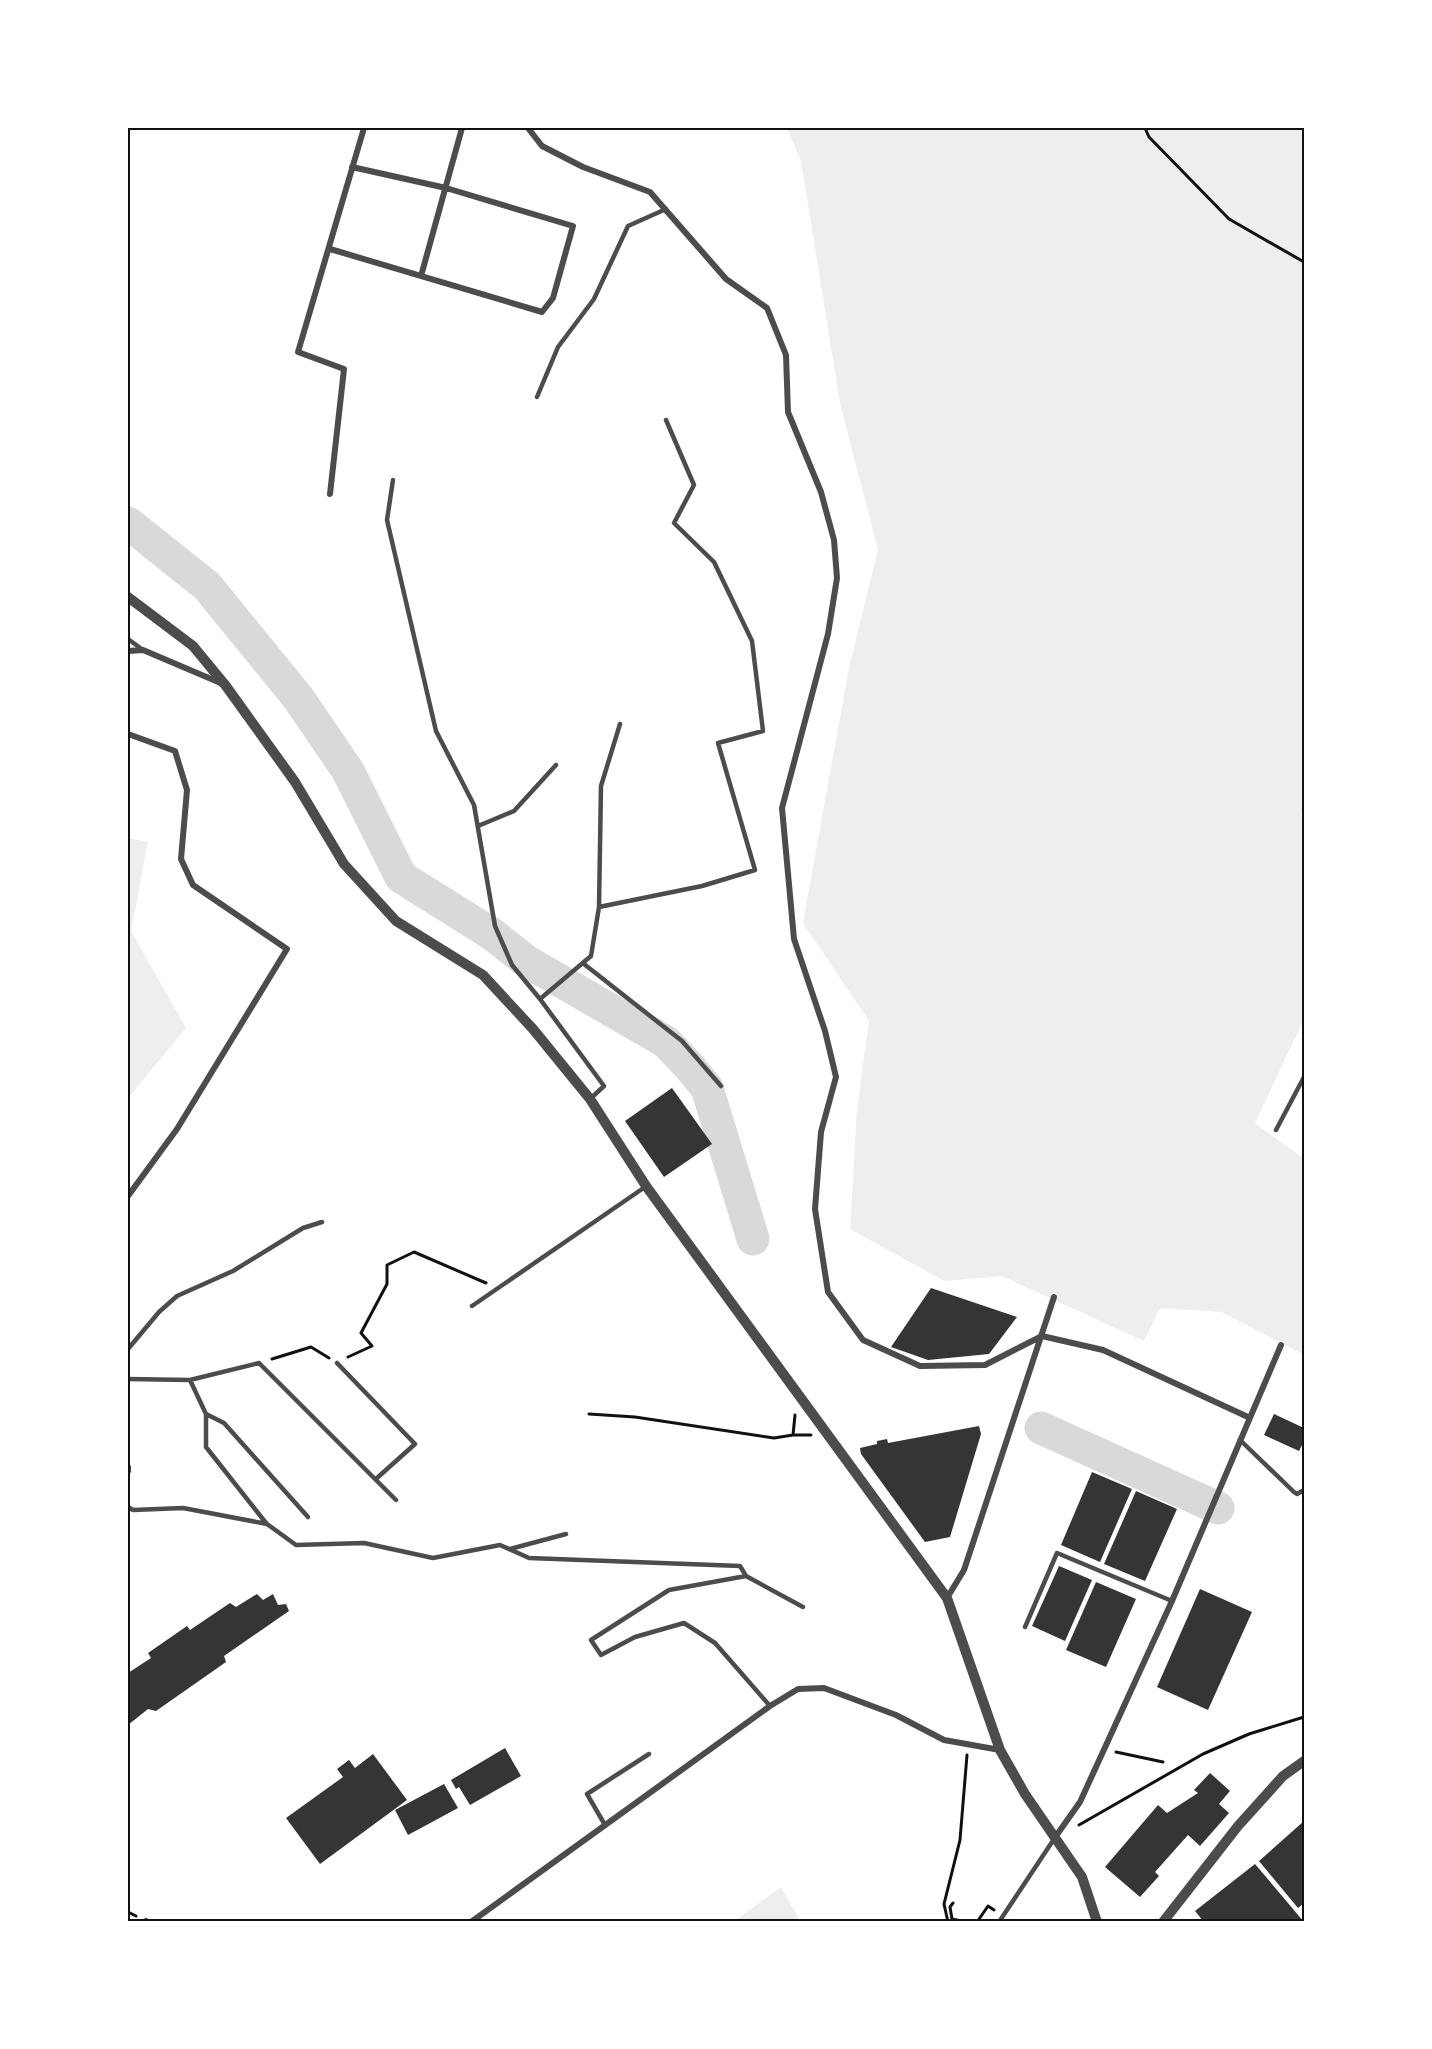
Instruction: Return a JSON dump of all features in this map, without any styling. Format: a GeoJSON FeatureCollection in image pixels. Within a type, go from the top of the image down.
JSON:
{"type":"FeatureCollection","features":[{"type":"Feature","properties":{"kind":"street"},"geometry":{"type":"LineString","coordinates":[[330,494],[344,369],[298,352],[364,128]]}},
{"type":"Feature","properties":{"kind":"street"},"geometry":{"type":"LineString","coordinates":[[421,276],[462,128]]}},
{"type":"Feature","properties":{"kind":"street"},"geometry":{"type":"LineString","coordinates":[[528,128],[542,146],[583,167],[650,192],[726,279],[767,308],[786,355],[788,412],[821,492],[834,540],[837,578],[828,634],[782,808],[794,939],[825,1030],[836,1077],[821,1132],[815,1209],[828,1292],[863,1340],[920,1366],[985,1365],[1042,1336],[1103,1350],[1248,1416]]}},
{"type":"Feature","properties":{"kind":"street"},"geometry":{"type":"LineString","coordinates":[[330,249],[542,312],[553,298],[573,226],[446,188],[352,167]]}},
{"type":"Feature","properties":{"kind":"street"},"geometry":{"type":"LineString","coordinates":[[128,597],[193,646],[226,686],[295,782],[344,864],[396,921],[483,975],[533,1029],[590,1099],[646,1186],[947,1598],[1000,1750],[1025,1794],[1082,1877],[1097,1922]]}},
{"type":"Feature","properties":{"kind":"street"},"geometry":{"type":"LineString","coordinates":[[128,651],[143,650],[226,686]]}},
{"type":"Feature","properties":{"kind":"street"},"geometry":{"type":"LineString","coordinates":[[128,734],[175,751],[188,789],[181,859],[193,885],[287,949],[177,1129],[128,1197]]}},
{"type":"Feature","properties":{"kind":"street"},"geometry":{"type":"LineString","coordinates":[[947,1598],[964,1570],[1054,1297]]}},
{"type":"Feature","properties":{"kind":"street"},"geometry":{"type":"LineString","coordinates":[[1056,1836],[1080,1802],[1172,1601],[1248,1416],[1281,1345]]}},
{"type":"Feature","properties":{"kind":"street"},"geometry":{"type":"LineString","coordinates":[[471,1922],[770,1706],[798,1689],[824,1688],[896,1715],[944,1740],[1000,1750]]}},
{"type":"Feature","properties":{"kind":"street"},"geometry":{"type":"LineString","coordinates":[[1163,1922],[1238,1826],[1284,1776],[1305,1761]]}},
{"type":"Feature","properties":{"kind":"lane"},"geometry":{"type":"LineString","coordinates":[[537,397],[558,347],[594,299],[628,226],[666,209]]}},
{"type":"Feature","properties":{"kind":"lane"},"geometry":{"type":"LineString","coordinates":[[599,907],[702,886],[755,870],[718,743],[763,731],[752,640],[714,562],[674,523],[694,485],[666,420]]}},
{"type":"Feature","properties":{"kind":"lane"},"geometry":{"type":"LineString","coordinates":[[393,480],[387,520],[436,731],[474,805],[495,926],[512,965],[604,1086],[590,1099]]}},
{"type":"Feature","properties":{"kind":"lane"},"geometry":{"type":"LineString","coordinates":[[128,639],[143,650]]}},
{"type":"Feature","properties":{"kind":"lane"},"geometry":{"type":"LineString","coordinates":[[540,999],[579,969],[591,956],[599,907],[601,786],[620,724]]}},
{"type":"Feature","properties":{"kind":"lane"},"geometry":{"type":"LineString","coordinates":[[478,826],[514,811],[556,765]]}},
{"type":"Feature","properties":{"kind":"lane"},"geometry":{"type":"LineString","coordinates":[[584,964],[682,1041],[721,1086]]}},
{"type":"Feature","properties":{"kind":"lane"},"geometry":{"type":"LineString","coordinates":[[1276,1130],[1305,1077]]}},
{"type":"Feature","properties":{"kind":"lane"},"geometry":{"type":"LineString","coordinates":[[472,1306],[646,1186]]}},
{"type":"Feature","properties":{"kind":"lane"},"geometry":{"type":"LineString","coordinates":[[128,1349],[159,1312],[177,1296],[233,1271],[303,1228],[322,1222]]}},
{"type":"Feature","properties":{"kind":"lane"},"geometry":{"type":"LineString","coordinates":[[128,1379],[190,1380],[258,1363],[377,1478],[396,1500]]}},
{"type":"Feature","properties":{"kind":"lane"},"geometry":{"type":"LineString","coordinates":[[337,1363],[415,1444],[377,1478]]}},
{"type":"Feature","properties":{"kind":"lane"},"geometry":{"type":"LineString","coordinates":[[190,1380],[206,1414],[206,1447],[267,1524],[296,1545],[364,1543],[433,1558],[500,1545],[529,1558],[740,1566],[746,1576],[803,1607]]}},
{"type":"Feature","properties":{"kind":"lane"},"geometry":{"type":"LineString","coordinates":[[206,1414],[224,1423],[308,1517]]}},
{"type":"Feature","properties":{"kind":"lane"},"geometry":{"type":"LineString","coordinates":[[1240,1440],[1294,1492],[1297,1494],[1305,1490]]}},
{"type":"Feature","properties":{"kind":"lane"},"geometry":{"type":"LineString","coordinates":[[128,1507],[133,1510],[183,1508],[267,1524]]}},
{"type":"Feature","properties":{"kind":"lane"},"geometry":{"type":"LineString","coordinates":[[510,1549],[566,1534]]}},
{"type":"Feature","properties":{"kind":"lane"},"geometry":{"type":"LineString","coordinates":[[1025,1627],[1057,1553],[1172,1601]]}},
{"type":"Feature","properties":{"kind":"lane"},"geometry":{"type":"LineString","coordinates":[[746,1576],[669,1590],[591,1640],[601,1655],[635,1637],[684,1623],[715,1643],[770,1706]]}},
{"type":"Feature","properties":{"kind":"lane"},"geometry":{"type":"LineString","coordinates":[[605,1825],[586,1794],[649,1754]]}},
{"type":"Feature","properties":{"kind":"lane"},"geometry":{"type":"LineString","coordinates":[[999,1922],[1056,1836]]}},
{"type":"Feature","properties":{"kind":"path"},"geometry":{"type":"LineString","coordinates":[[1145,128],[1149,137],[1228,219],[1305,262]]}},
{"type":"Feature","properties":{"kind":"path"},"geometry":{"type":"LineString","coordinates":[[258,1363],[311,1347],[337,1363],[372,1346],[360,1333],[387,1284],[387,1265],[414,1252],[496,1288]]}},
{"type":"Feature","properties":{"kind":"path"},"geometry":{"type":"LineString","coordinates":[[589,1414],[635,1417],[774,1438],[792,1435],[799,1396]]}},
{"type":"Feature","properties":{"kind":"path"},"geometry":{"type":"LineString","coordinates":[[1056,1836],[1111,1809],[1203,1754],[1249,1734],[1305,1717]]}},
{"type":"Feature","properties":{"kind":"path"},"geometry":{"type":"LineString","coordinates":[[948,1922],[944,1904],[960,1840],[967,1744]]}},
{"type":"Feature","properties":{"kind":"path"},"geometry":{"type":"LineString","coordinates":[[1103,1749],[1163,1762]]}},
{"type":"Feature","properties":{"kind":"path"},"geometry":{"type":"LineString","coordinates":[[953,1903],[950,1907],[952,1919],[966,1922]]}},
{"type":"Feature","properties":{"kind":"path"},"geometry":{"type":"LineString","coordinates":[[976,1922],[988,1906],[1003,1916]]}},
{"type":"Feature","properties":{"kind":"shaded area"},"geometry":{"type":"Polygon","coordinates":[[[787,128],[1304,128],[1304,810],[1301,815],[1304,823],[1304,1019],[1255,1123],[1304,1159],[1304,1355],[1222,1312],[1160,1308],[1144,1341],[1002,1276],[944,1281],[850,1229],[857,1109],[869,1021],[803,923],[849,668],[878,550],[840,403],[801,161],[787,128]]]}},
{"type":"Feature","properties":{"kind":"shaded area"},"geometry":{"type":"Polygon","coordinates":[[[128,838],[148,842],[131,931],[186,1028],[128,1098],[128,838]]]}},
{"type":"Feature","properties":{"kind":"shaded area"},"geometry":{"type":"Polygon","coordinates":[[[781,1887],[800,1921],[735,1921],[781,1887]]]}},
{"type":"Feature","properties":{"kind":"building"},"geometry":{"type":"Polygon","coordinates":[[[672,1088],[712,1144],[664,1177],[625,1121],[672,1088]]]}},
{"type":"Feature","properties":{"kind":"building"},"geometry":{"type":"Polygon","coordinates":[[[931,1288],[1017,1317],[989,1354],[928,1360],[891,1347],[931,1288]]]}},
{"type":"Feature","properties":{"kind":"building"},"geometry":{"type":"Polygon","coordinates":[[[1274,1414],[1304,1428],[1304,1441],[1299,1451],[1264,1435],[1274,1414]]]}},
{"type":"Feature","properties":{"kind":"building"},"geometry":{"type":"Polygon","coordinates":[[[979,1426],[981,1434],[950,1537],[925,1542],[861,1454],[860,1448],[887,1439],[888,1443],[979,1426]]]}},
{"type":"Feature","properties":{"kind":"building"},"geometry":{"type":"Polygon","coordinates":[[[1092,1472],[1132,1489],[1100,1562],[1061,1545],[1092,1472]]]}},
{"type":"Feature","properties":{"kind":"building"},"geometry":{"type":"Polygon","coordinates":[[[1136,1491],[1177,1509],[1145,1581],[1104,1564],[1136,1491]]]}},
{"type":"Feature","properties":{"kind":"building"},"geometry":{"type":"Polygon","coordinates":[[[1059,1566],[1092,1580],[1065,1641],[1032,1626],[1059,1566]]]}},
{"type":"Feature","properties":{"kind":"building"},"geometry":{"type":"Polygon","coordinates":[[[1096,1582],[1136,1599],[1106,1667],[1066,1650],[1096,1582]]]}},
{"type":"Feature","properties":{"kind":"building"},"geometry":{"type":"Polygon","coordinates":[[[1200,1589],[1252,1612],[1208,1710],[1157,1687],[1200,1589]]]}},
{"type":"Feature","properties":{"kind":"building"},"geometry":{"type":"Polygon","coordinates":[[[257,1594],[263,1600],[273,1594],[278,1605],[286,1604],[289,1611],[224,1656],[226,1662],[156,1711],[148,1709],[128,1725],[128,1673],[151,1658],[148,1653],[187,1626],[190,1630],[230,1603],[236,1607],[257,1594]]]}},
{"type":"Feature","properties":{"kind":"building"},"geometry":{"type":"Polygon","coordinates":[[[505,1748],[521,1776],[470,1805],[459,1787],[456,1789],[451,1780],[505,1748]]]}},
{"type":"Feature","properties":{"kind":"building"},"geometry":{"type":"Polygon","coordinates":[[[373,1754],[407,1800],[320,1864],[286,1818],[343,1777],[337,1769],[349,1760],[355,1768],[373,1754]]]}},
{"type":"Feature","properties":{"kind":"building"},"geometry":{"type":"Polygon","coordinates":[[[1210,1773],[1230,1791],[1219,1804],[1229,1813],[1200,1846],[1188,1835],[1155,1872],[1159,1876],[1140,1897],[1105,1867],[1158,1805],[1167,1813],[1198,1793],[1194,1790],[1210,1773]]]}},
{"type":"Feature","properties":{"kind":"building"},"geometry":{"type":"Polygon","coordinates":[[[444,1784],[458,1808],[408,1835],[395,1810],[444,1784]]]}},
{"type":"Feature","properties":{"kind":"building"},"geometry":{"type":"Polygon","coordinates":[[[1304,1821],[1304,1903],[1298,1908],[1259,1861],[1304,1821]]]}},
{"type":"Feature","properties":{"kind":"building"},"geometry":{"type":"Polygon","coordinates":[[[1255,1864],[1304,1922],[1204,1922],[1195,1911],[1255,1864]]]}},
{"type":"Feature","properties":{"kind":"waterway"},"geometry":{"type":"LineString","coordinates":[[128,523],[207,586],[299,699],[348,771],[401,877],[492,934],[526,961],[666,1042],[689,1066],[707,1088],[753,1239]]}},
{"type":"Feature","properties":{"kind":"waterway"},"geometry":{"type":"LineString","coordinates":[[1041,1428],[1218,1508]]}}]}
